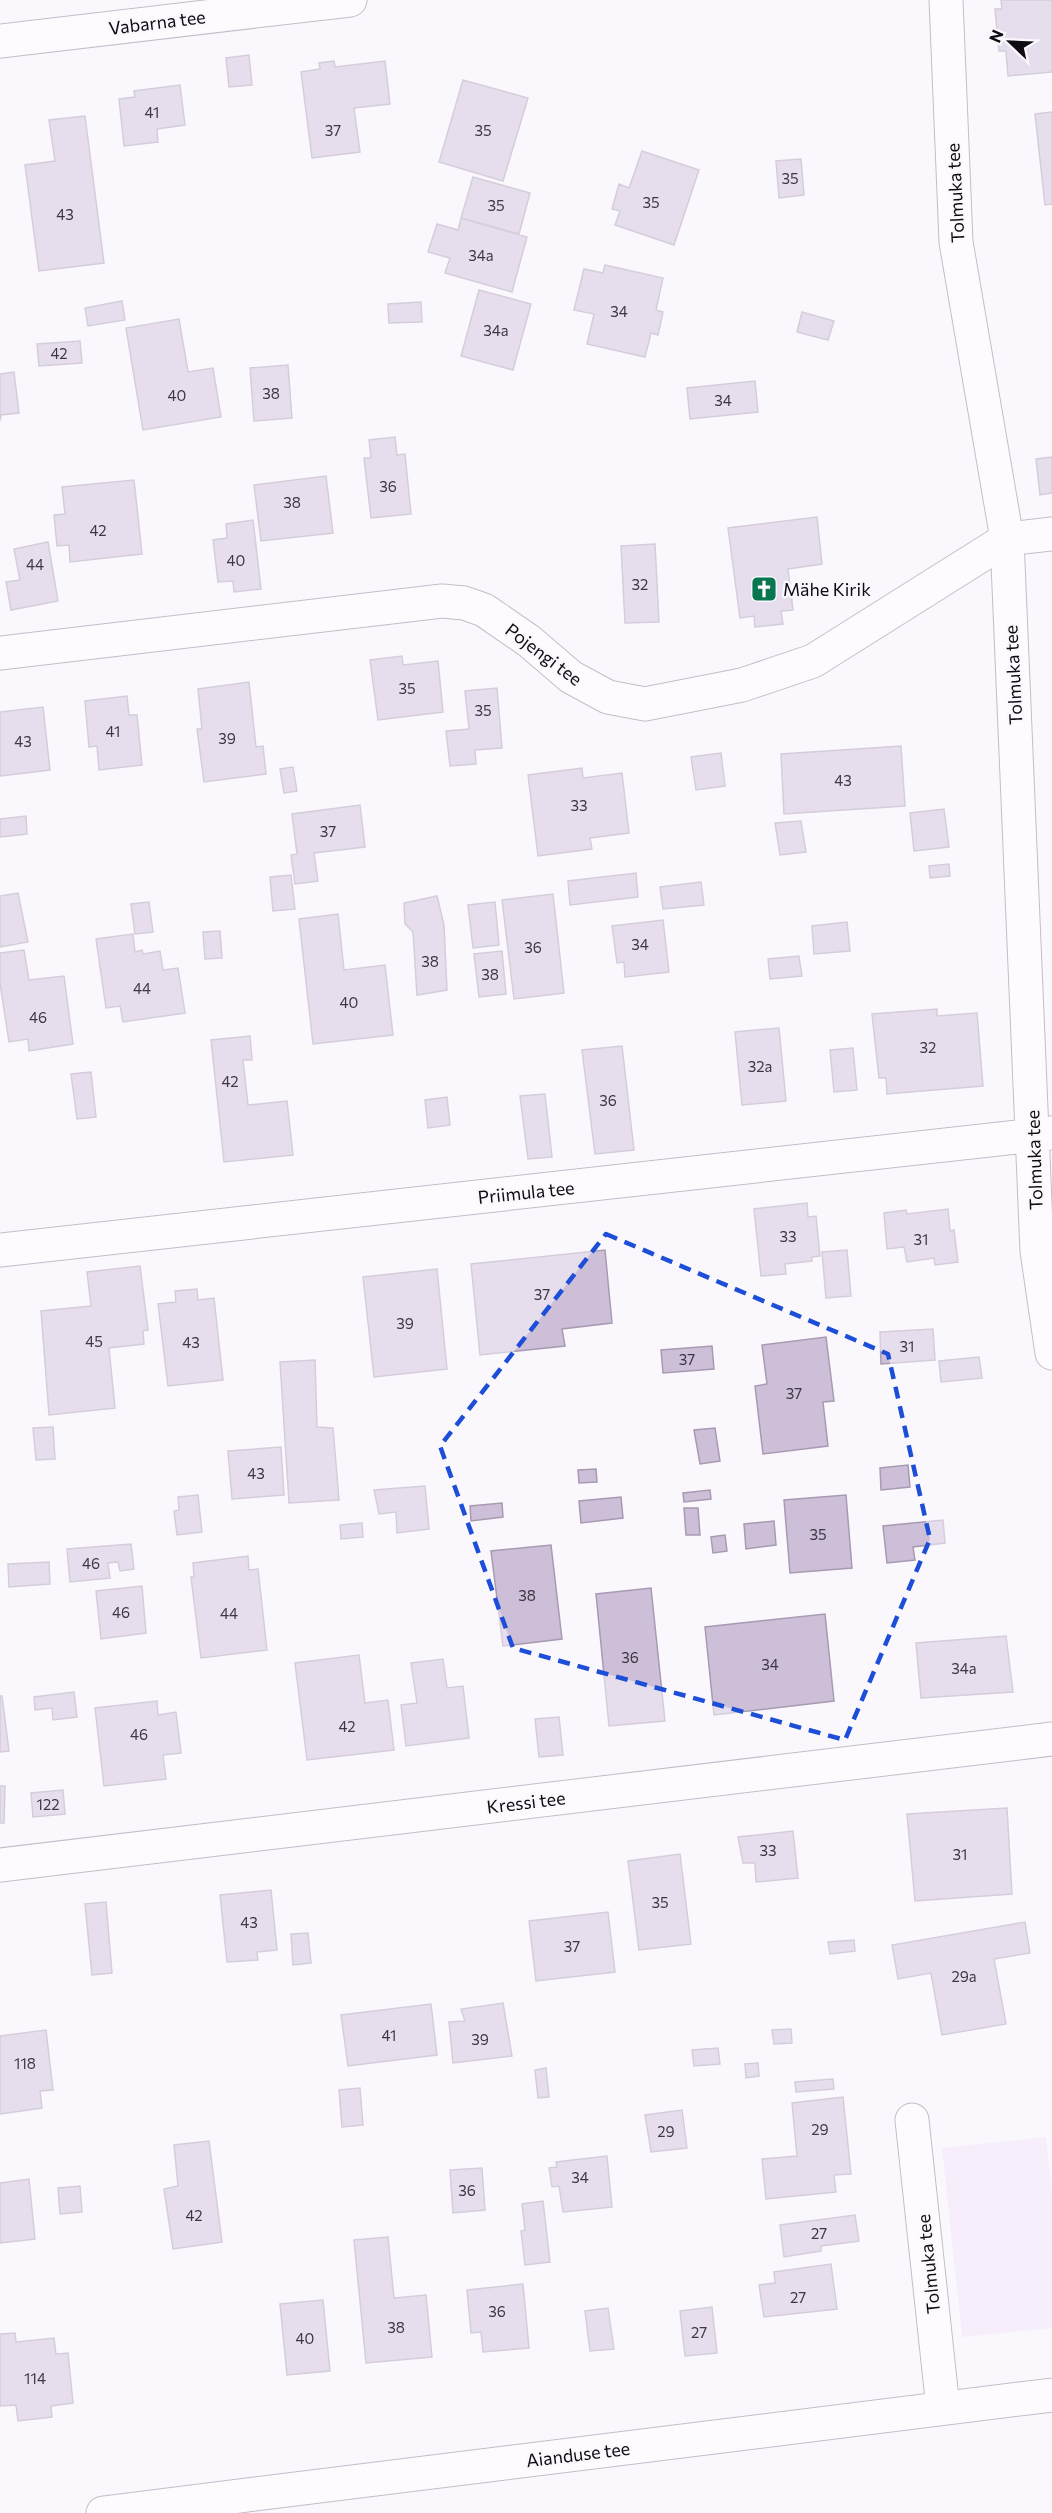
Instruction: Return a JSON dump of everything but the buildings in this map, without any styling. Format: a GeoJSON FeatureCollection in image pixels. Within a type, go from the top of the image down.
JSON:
{"type":"FeatureCollection","features":[{"type":"Feature","properties":{"kind":"street","name":"Vabarna tee"},"geometry":{"type":"LineString","coordinates":[[0,40],[350,0]]}},
{"type":"Feature","properties":{"kind":"street","name":"Tolmuka tee"},"geometry":{"type":"LineString","coordinates":[[946,0],[956,242],[1007,539],[1043,1134],[1037,1251],[1052,1353]]}},
{"type":"Feature","properties":{"kind":"street","name":"Pojengi tee"},"geometry":{"type":"LineString","coordinates":[[0,653],[442,601],[464,603],[484,610],[529,641],[571,677],[608,697],[645,704],[742,685],[813,661],[1007,539],[1052,534]]}},
{"type":"Feature","properties":{"kind":"street","name":"Priimula tee"},"geometry":{"type":"LineString","coordinates":[[0,1250],[1043,1134]]}},
{"type":"Feature","properties":{"kind":"street","name":"Kressi tee"},"geometry":{"type":"LineString","coordinates":[[0,1865],[1052,1739]]}},
{"type":"Feature","properties":{"kind":"street","name":"Tolmuka tee"},"geometry":{"type":"LineString","coordinates":[[912,2120],[943,2408]]}},
{"type":"Feature","properties":{"kind":"street","name":"Aianduse tee"},"geometry":{"type":"LineString","coordinates":[[103,2513],[1052,2395]]}},
{"type":"Feature","properties":{"kind":"highlighted area"},"geometry":{"type":"Polygon","coordinates":[[[606,1234],[888,1354],[930,1539],[845,1740],[513,1648],[440,1446],[606,1234]]]}},
{"type":"Feature","properties":{"kind":"shaded area"},"geometry":{"type":"Polygon","coordinates":[[[1046,2137],[1052,2192],[1052,2328],[962,2337],[942,2148],[1046,2137]]]}},
{"type":"Feature","properties":{"kind":"place","name":"Mähe Kirik"},"geometry":{"type":"Point","coordinates":[764,589]}}]}
